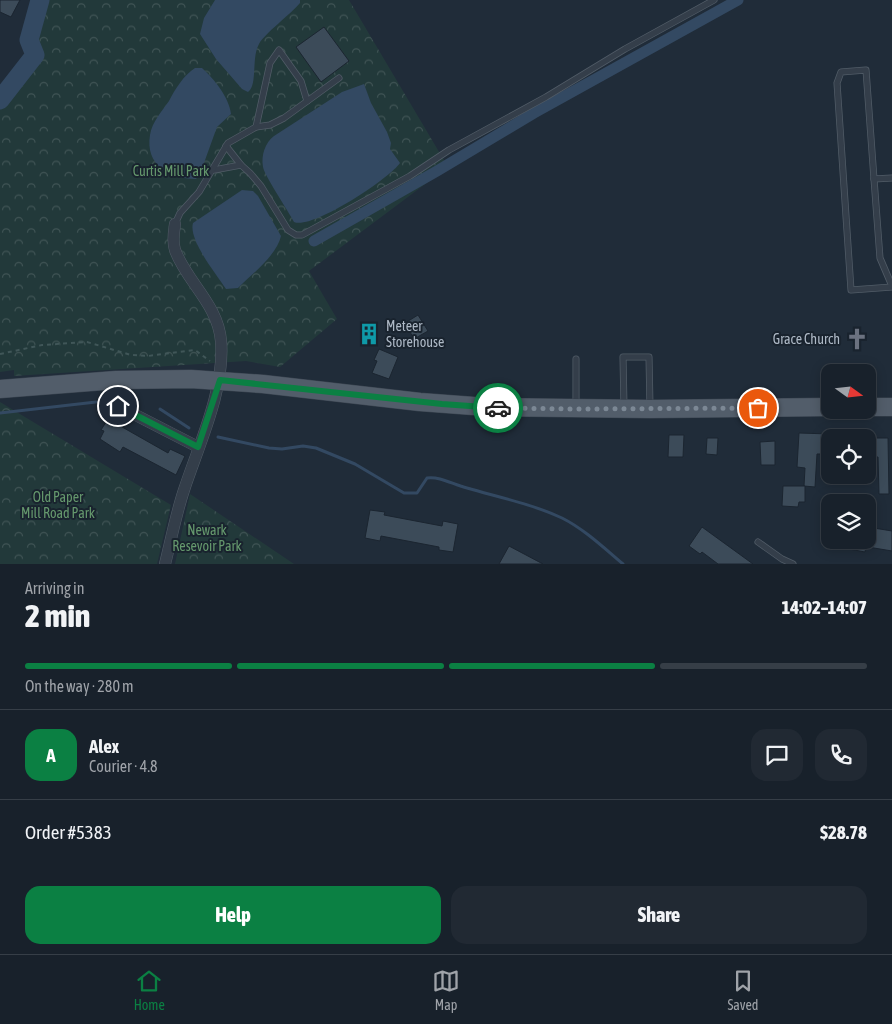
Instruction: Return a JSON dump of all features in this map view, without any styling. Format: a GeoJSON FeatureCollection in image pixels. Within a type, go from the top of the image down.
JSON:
{"type":"FeatureCollection","features":[{"type":"Feature","properties":{"kind":"main road"},"geometry":{"type":"LineString","coordinates":[[0,389],[124,379],[220,380],[465,406],[576,409],[821,407]]}},
{"type":"Feature","properties":{"kind":"main road"},"geometry":{"type":"LineString","coordinates":[[876,407],[892,406]]}},
{"type":"Feature","properties":{"kind":"street"},"geometry":{"type":"LineString","coordinates":[[165,564],[183,492],[220,380],[221,343],[218,324],[205,298],[175,250],[173,237],[175,224]]}},
{"type":"Feature","properties":{"kind":"street"},"geometry":{"type":"LineString","coordinates":[[118,406],[198,447]]}},
{"type":"Feature","properties":{"kind":"lane"},"geometry":{"type":"LineString","coordinates":[[226,146],[261,186],[288,230],[296,235],[302,235],[410,176],[449,150],[546,97],[714,0]]}},
{"type":"Feature","properties":{"kind":"lane"},"geometry":{"type":"LineString","coordinates":[[256,127],[270,63],[278,50],[301,81],[307,102]]}},
{"type":"Feature","properties":{"kind":"lane"},"geometry":{"type":"LineString","coordinates":[[866,70],[874,180],[880,258],[892,286],[851,290],[837,82],[841,72],[866,70]]}},
{"type":"Feature","properties":{"kind":"lane"},"geometry":{"type":"LineString","coordinates":[[175,224],[180,213],[199,192],[214,170],[228,143],[256,127],[270,125],[284,118],[339,78]]}},
{"type":"Feature","properties":{"kind":"lane"},"geometry":{"type":"LineString","coordinates":[[214,170],[241,165]]}},
{"type":"Feature","properties":{"kind":"lane"},"geometry":{"type":"LineString","coordinates":[[874,180],[892,178]]}},
{"type":"Feature","properties":{"kind":"lane"},"geometry":{"type":"LineString","coordinates":[[624,409],[623,357],[649,357],[650,409]]}},
{"type":"Feature","properties":{"kind":"lane"},"geometry":{"type":"LineString","coordinates":[[576,359],[576,409]]}},
{"type":"Feature","properties":{"kind":"lane"},"geometry":{"type":"LineString","coordinates":[[758,542],[782,559],[793,564]]}},
{"type":"Feature","properties":{"kind":"path"},"geometry":{"type":"LineString","coordinates":[[0,354],[42,345],[88,342],[131,355],[148,356],[195,350],[211,361]]}},
{"type":"Feature","properties":{"kind":"green space","name":"Curtis Mill Park"},"geometry":{"type":"Polygon","coordinates":[[[48,0],[349,0],[448,167],[309,271],[337,319],[280,367],[246,361],[14,376],[14,370],[0,372],[0,102],[26,60],[42,27],[48,0]]]}},
{"type":"Feature","properties":{"kind":"green space","name":"Old Paper Mill Road Park"},"geometry":{"type":"Polygon","coordinates":[[[0,402],[171,505],[157,564],[0,564],[0,402]]]}},
{"type":"Feature","properties":{"kind":"green space","name":"Newark Resevoir Park"},"geometry":{"type":"Polygon","coordinates":[[[190,494],[294,564],[175,564],[190,494]]]}},
{"type":"Feature","properties":{"kind":"water"},"geometry":{"type":"Polygon","coordinates":[[[215,0],[300,0],[296,8],[259,44],[255,56],[253,84],[248,92],[242,89],[216,59],[200,34],[204,18],[215,0]]]}},
{"type":"Feature","properties":{"kind":"water"},"geometry":{"type":"Polygon","coordinates":[[[195,68],[202,68],[216,83],[227,101],[231,114],[217,127],[200,174],[196,179],[168,173],[155,162],[149,146],[151,130],[155,121],[180,83],[195,68]]]}},
{"type":"Feature","properties":{"kind":"water"},"geometry":{"type":"Polygon","coordinates":[[[364,84],[371,103],[387,132],[391,143],[390,149],[400,163],[381,180],[350,202],[317,218],[303,222],[294,222],[264,171],[263,158],[266,146],[274,136],[342,92],[364,84]]]}},
{"type":"Feature","properties":{"kind":"water"},"geometry":{"type":"Polygon","coordinates":[[[242,190],[253,191],[258,196],[281,236],[275,250],[257,270],[238,288],[226,289],[199,248],[195,239],[193,223],[242,190]]]}},
{"type":"Feature","properties":{"kind":"building"},"geometry":{"type":"Polygon","coordinates":[[[0,0],[20,0],[11,17],[0,12],[0,0]]]}},
{"type":"Feature","properties":{"kind":"building"},"geometry":{"type":"Polygon","coordinates":[[[324,27],[349,61],[321,82],[296,47],[324,27]]]}},
{"type":"Feature","properties":{"kind":"building"},"geometry":{"type":"Polygon","coordinates":[[[418,315],[428,331],[414,339],[405,323],[418,315]]]}},
{"type":"Feature","properties":{"kind":"building","name":"Meteer Storehouse"},"geometry":{"type":"Polygon","coordinates":[[[373,326],[378,336],[366,342],[361,332],[373,326]]]}},
{"type":"Feature","properties":{"kind":"building"},"geometry":{"type":"Polygon","coordinates":[[[379,349],[398,357],[389,379],[372,373],[377,361],[374,360],[379,349]]]}},
{"type":"Feature","properties":{"kind":"building"},"geometry":{"type":"Polygon","coordinates":[[[108,419],[168,453],[170,449],[185,456],[176,475],[123,447],[120,452],[100,439],[104,431],[101,430],[108,419]]]}},
{"type":"Feature","properties":{"kind":"building"},"geometry":{"type":"Polygon","coordinates":[[[799,433],[821,434],[821,454],[817,454],[815,487],[804,486],[805,468],[797,467],[799,433]]]}},
{"type":"Feature","properties":{"kind":"building"},"geometry":{"type":"Polygon","coordinates":[[[669,435],[684,435],[683,457],[668,457],[669,435]]]}},
{"type":"Feature","properties":{"kind":"building"},"geometry":{"type":"Polygon","coordinates":[[[707,438],[718,438],[717,455],[706,454],[707,438]]]}},
{"type":"Feature","properties":{"kind":"building"},"geometry":{"type":"Polygon","coordinates":[[[876,438],[888,438],[889,494],[879,494],[878,457],[876,457],[876,438]]]}},
{"type":"Feature","properties":{"kind":"building"},"geometry":{"type":"Polygon","coordinates":[[[775,441],[775,465],[761,465],[760,442],[775,441]]]}},
{"type":"Feature","properties":{"kind":"building"},"geometry":{"type":"Polygon","coordinates":[[[783,486],[805,486],[805,502],[799,502],[798,507],[782,506],[783,486]]]}},
{"type":"Feature","properties":{"kind":"building"},"geometry":{"type":"Polygon","coordinates":[[[370,510],[385,512],[384,515],[442,526],[443,521],[458,524],[453,552],[439,550],[439,547],[381,536],[380,541],[365,538],[370,510]]]}},
{"type":"Feature","properties":{"kind":"building"},"geometry":{"type":"Polygon","coordinates":[[[702,527],[753,564],[718,564],[702,552],[700,554],[689,546],[702,527]]]}},
{"type":"Feature","properties":{"kind":"building"},"geometry":{"type":"Polygon","coordinates":[[[876,528],[892,531],[892,551],[876,548],[876,528]]]}},
{"type":"Feature","properties":{"kind":"building"},"geometry":{"type":"Polygon","coordinates":[[[509,546],[543,564],[499,564],[509,546]]]}},
{"type":"Feature","properties":{"kind":"building"},"geometry":{"type":"Polygon","coordinates":[[[849,549],[866,549],[865,552],[849,549]]]}},
{"type":"Feature","properties":{"kind":"waterway"},"geometry":{"type":"LineString","coordinates":[[0,100],[35,55],[29,40],[40,0]]}},
{"type":"Feature","properties":{"kind":"waterway"},"geometry":{"type":"LineString","coordinates":[[314,241],[534,113],[738,0]]}},
{"type":"Feature","properties":{"kind":"waterway"},"geometry":{"type":"LineString","coordinates":[[0,413],[96,402]]}},
{"type":"Feature","properties":{"kind":"waterway"},"geometry":{"type":"LineString","coordinates":[[160,409],[189,428]]}},
{"type":"Feature","properties":{"kind":"waterway"},"geometry":{"type":"LineString","coordinates":[[218,437],[269,448],[282,449],[303,446],[316,448],[355,464],[404,493],[417,493],[427,478],[432,478],[442,479],[462,487],[527,505],[570,522],[594,539],[623,564]]}},
{"type":"Feature","properties":{"kind":"way so far"},"geometry":{"type":"LineString","coordinates":[[498,408],[758,408]]}},
{"type":"Feature","properties":{"kind":"place","name":"Meteer Storehouse"},"geometry":{"type":"Point","coordinates":[369,334]}},
{"type":"Feature","properties":{"kind":"place","name":"Grace Church"},"geometry":{"type":"Point","coordinates":[857,339]}},
{"type":"Feature","properties":{"kind":"route"},"geometry":{"type":"LineString","coordinates":[[118,406],[198,447],[220,380],[442,404],[498,408]]}}]}
